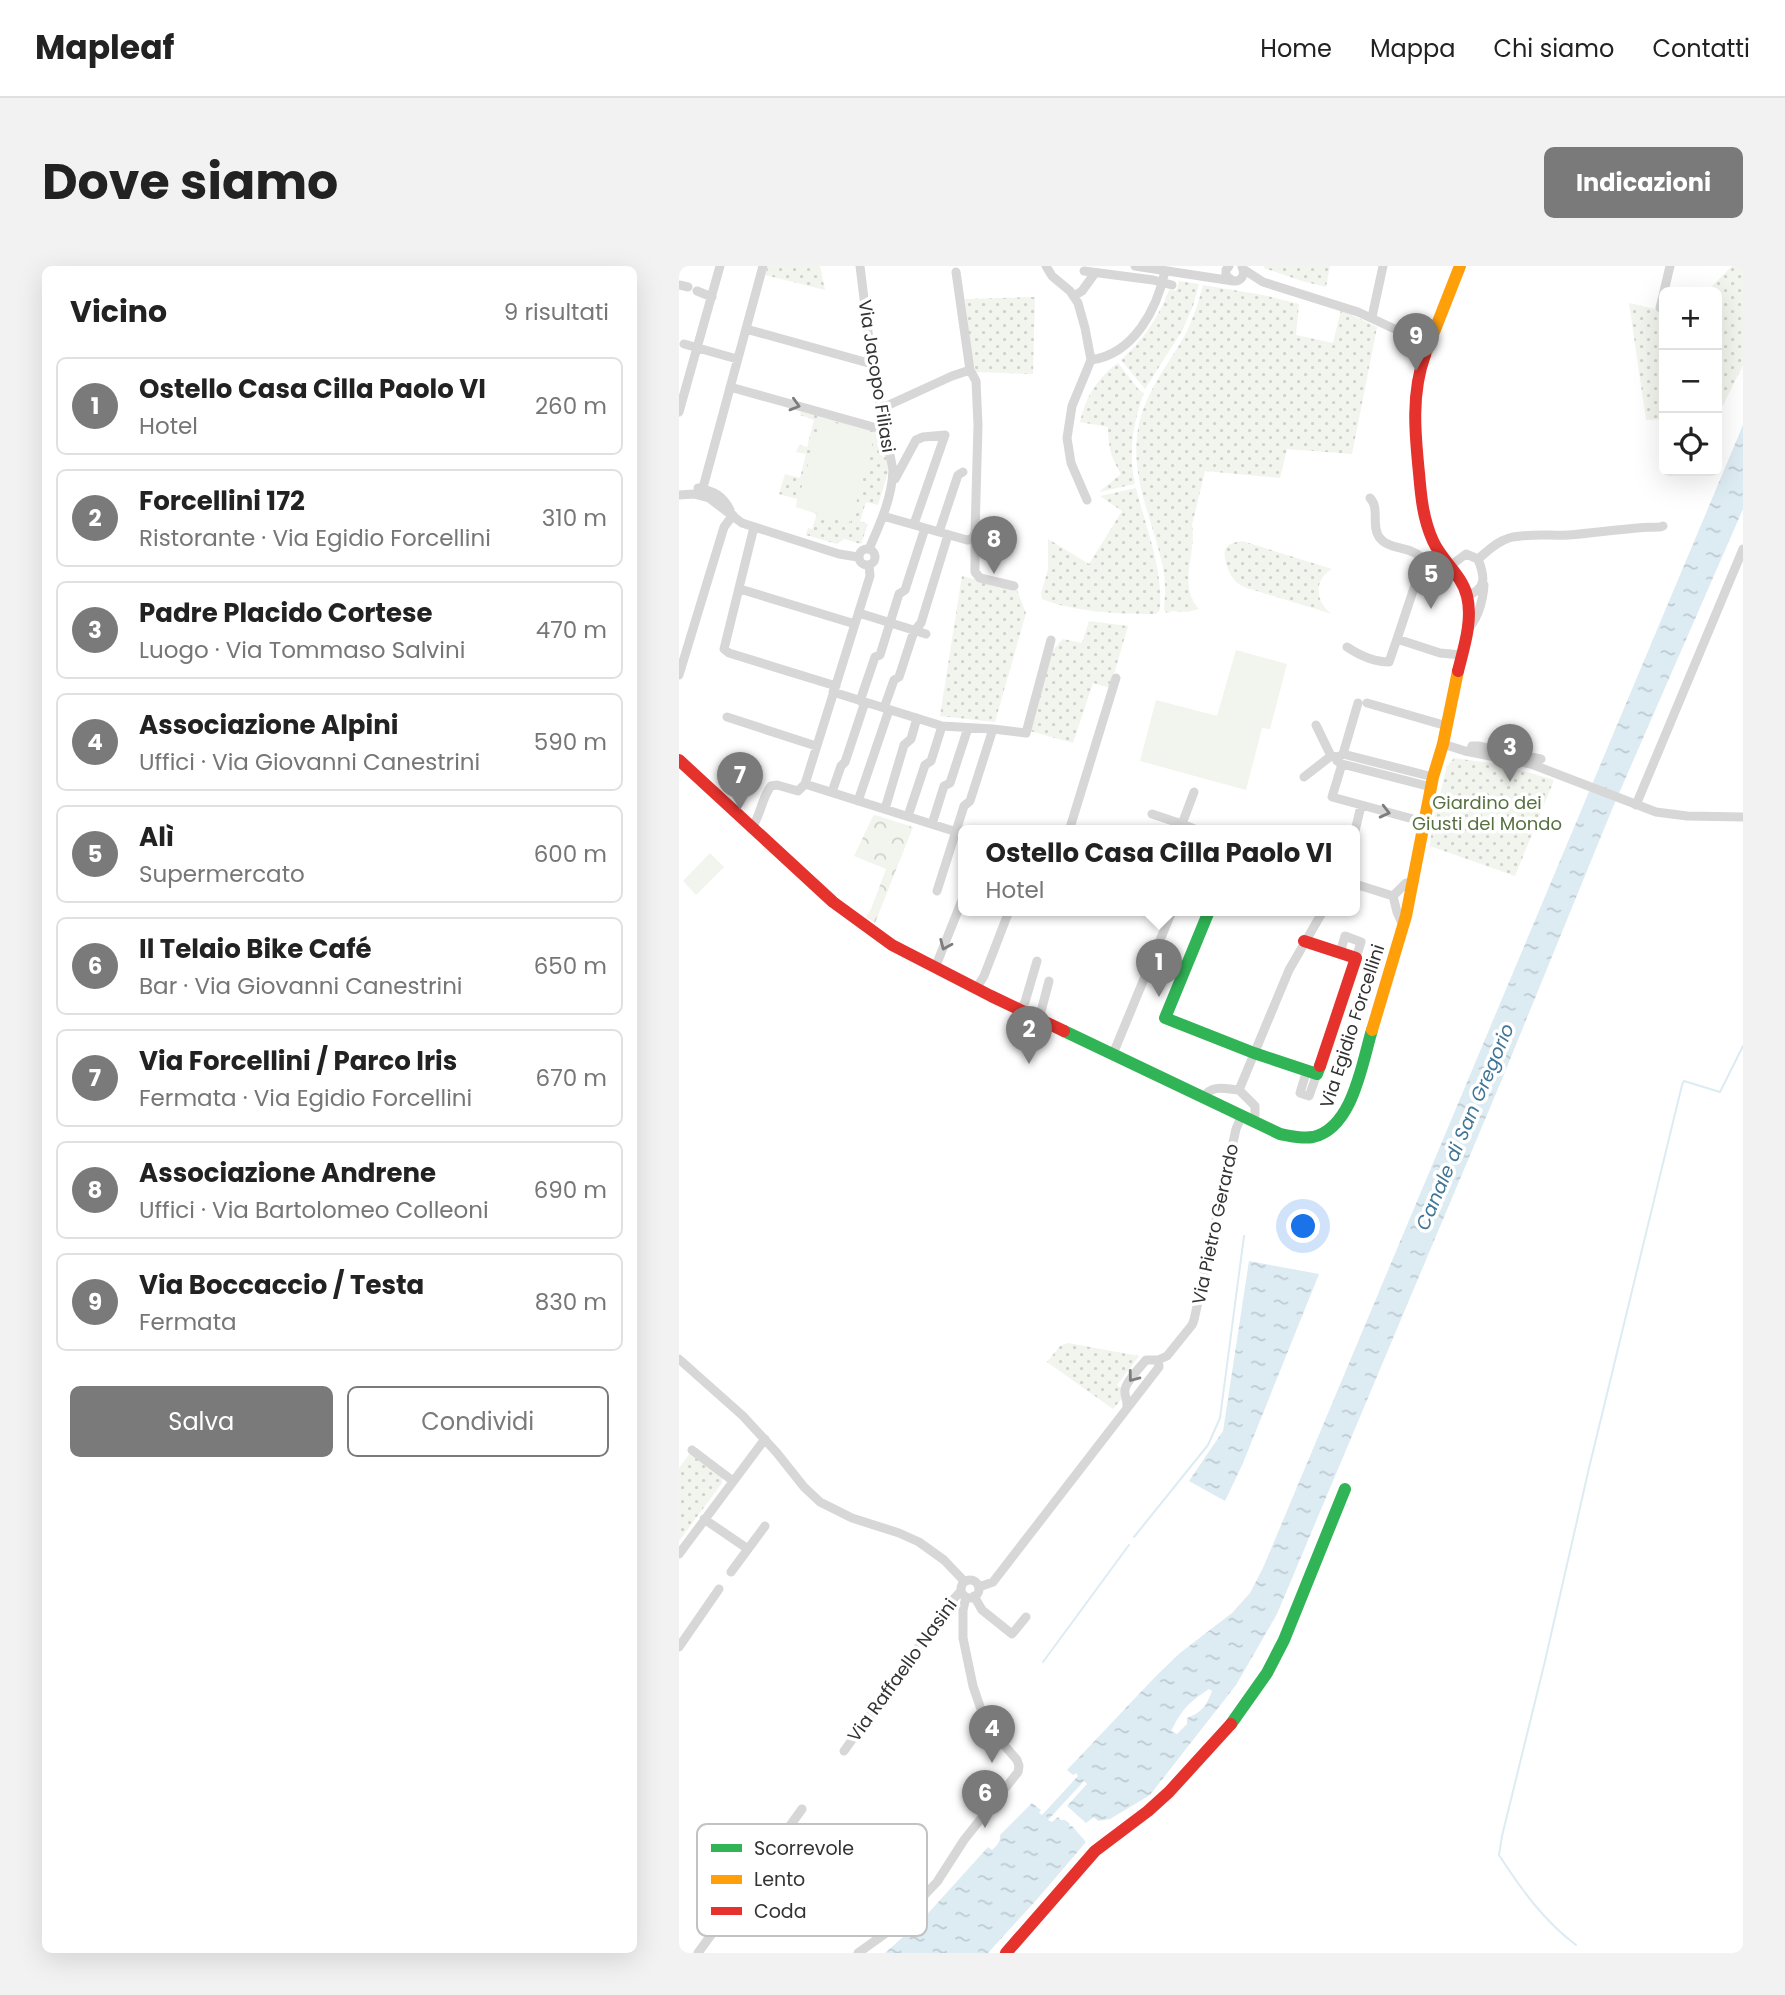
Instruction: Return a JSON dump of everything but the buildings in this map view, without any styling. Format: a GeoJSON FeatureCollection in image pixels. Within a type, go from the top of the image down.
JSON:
{"type":"FeatureCollection","features":[{"type":"Feature","properties":{"kind":"street"},"geometry":{"type":"LineString","coordinates":[[679,412],[680,400],[720,266]]}},
{"type":"Feature","properties":{"kind":"street"},"geometry":{"type":"LineString","coordinates":[[701,492],[763,266]]}},
{"type":"Feature","properties":{"kind":"street","name":"Via Jacopo Filiasi"},"geometry":{"type":"LineString","coordinates":[[860,266],[872,364],[892,466],[892,485]]}},
{"type":"Feature","properties":{"kind":"street"},"geometry":{"type":"LineString","coordinates":[[1046,266],[1052,276],[1074,296],[1084,324],[1091,360],[1072,406],[1067,438],[1071,463],[1087,500]]}},
{"type":"Feature","properties":{"kind":"street"},"geometry":{"type":"LineString","coordinates":[[1135,266],[1235,281],[1260,281],[1343,306],[1427,344]]}},
{"type":"Feature","properties":{"kind":"street"},"geometry":{"type":"LineString","coordinates":[[1372,317],[1383,266]]}},
{"type":"Feature","properties":{"kind":"street"},"geometry":{"type":"LineString","coordinates":[[1459,266],[1427,344],[1417,387],[1415,430],[1418,470],[1426,526],[1435,546],[1467,596],[1477,592],[1483,578]]}},
{"type":"Feature","properties":{"kind":"street"},"geometry":{"type":"LineString","coordinates":[[1665,287],[1670,266]]}},
{"type":"Feature","properties":{"kind":"street"},"geometry":{"type":"LineString","coordinates":[[1216,278],[1228,267]]}},
{"type":"Feature","properties":{"kind":"street"},"geometry":{"type":"LineString","coordinates":[[1228,267],[1226,276],[1235,281]]}},
{"type":"Feature","properties":{"kind":"street"},"geometry":{"type":"LineString","coordinates":[[1242,267],[1260,281]]}},
{"type":"Feature","properties":{"kind":"street"},"geometry":{"type":"LineString","coordinates":[[1235,281],[1244,275],[1242,267]]}},
{"type":"Feature","properties":{"kind":"street"},"geometry":{"type":"LineString","coordinates":[[1084,271],[1167,284]]}},
{"type":"Feature","properties":{"kind":"street"},"geometry":{"type":"LineString","coordinates":[[1091,360],[1111,355],[1133,337],[1167,284],[1165,271]]}},
{"type":"Feature","properties":{"kind":"street"},"geometry":{"type":"LineString","coordinates":[[956,272],[970,370],[976,381],[978,425],[975,533],[972,539]]}},
{"type":"Feature","properties":{"kind":"street"},"geometry":{"type":"LineString","coordinates":[[1074,296],[1082,291],[1095,273]]}},
{"type":"Feature","properties":{"kind":"street"},"geometry":{"type":"LineString","coordinates":[[688,288],[712,297]]}},
{"type":"Feature","properties":{"kind":"street"},"geometry":{"type":"LineString","coordinates":[[745,329],[872,364]]}},
{"type":"Feature","properties":{"kind":"street"},"geometry":{"type":"LineString","coordinates":[[684,344],[737,359]]}},
{"type":"Feature","properties":{"kind":"street"},"geometry":{"type":"LineString","coordinates":[[880,409],[970,370]]}},
{"type":"Feature","properties":{"kind":"street"},"geometry":{"type":"LineString","coordinates":[[730,387],[884,430]]}},
{"type":"Feature","properties":{"kind":"street","name":"Via Jacopo Filiasi"},"geometry":{"type":"LineString","coordinates":[[805,784],[870,576],[869,565],[875,558],[873,551],[869,549],[892,485],[916,440],[945,435],[914,524]]}},
{"type":"Feature","properties":{"kind":"street"},"geometry":{"type":"LineString","coordinates":[[858,801],[894,680],[898,677],[914,631],[921,623],[958,475],[963,472]]}},
{"type":"Feature","properties":{"kind":"street"},"geometry":{"type":"LineString","coordinates":[[679,489],[701,492],[742,523],[839,554],[858,557],[863,564],[869,565]]}},
{"type":"Feature","properties":{"kind":"street"},"geometry":{"type":"LineString","coordinates":[[679,495],[701,492]]}},
{"type":"Feature","properties":{"kind":"street"},"geometry":{"type":"LineString","coordinates":[[1347,648],[1357,654],[1389,662],[1421,567],[1421,557],[1416,552],[1379,538],[1375,528],[1374,504],[1370,498]]}},
{"type":"Feature","properties":{"kind":"street"},"geometry":{"type":"LineString","coordinates":[[679,676],[724,527],[733,515]]}},
{"type":"Feature","properties":{"kind":"street"},"geometry":{"type":"LineString","coordinates":[[883,516],[967,540],[972,539]]}},
{"type":"Feature","properties":{"kind":"street"},"geometry":{"type":"LineString","coordinates":[[1478,559],[1496,543],[1510,538],[1663,526]]}},
{"type":"Feature","properties":{"kind":"street"},"geometry":{"type":"LineString","coordinates":[[754,527],[724,645],[726,652],[834,689],[863,702],[942,726],[1027,733],[1051,640]]}},
{"type":"Feature","properties":{"kind":"street"},"geometry":{"type":"LineString","coordinates":[[832,792],[845,762],[875,657],[880,655],[899,594],[905,590],[925,528]]}},
{"type":"Feature","properties":{"kind":"street"},"geometry":{"type":"LineString","coordinates":[[972,539],[975,542],[974,567],[977,576],[1014,586]]}},
{"type":"Feature","properties":{"kind":"street"},"geometry":{"type":"LineString","coordinates":[[858,557],[863,550],[869,549]]}},
{"type":"Feature","properties":{"kind":"street"},"geometry":{"type":"LineString","coordinates":[[1634,804],[1743,549]]}},
{"type":"Feature","properties":{"kind":"street"},"geometry":{"type":"LineString","coordinates":[[1450,566],[1466,554],[1478,559]]}},
{"type":"Feature","properties":{"kind":"street"},"geometry":{"type":"LineString","coordinates":[[1466,631],[1476,618],[1485,586],[1478,559]]}},
{"type":"Feature","properties":{"kind":"street"},"geometry":{"type":"LineString","coordinates":[[740,589],[855,624]]}},
{"type":"Feature","properties":{"kind":"street","name":"Via Egidio Forcellini"},"geometry":{"type":"LineString","coordinates":[[679,760],[833,902],[892,945],[976,989],[1280,1134],[1307,1138],[1323,1134],[1341,1120],[1352,1097],[1403,925],[1432,782],[1459,671],[1470,610],[1467,596]]}},
{"type":"Feature","properties":{"kind":"street"},"geometry":{"type":"LineString","coordinates":[[859,613],[926,634]]}},
{"type":"Feature","properties":{"kind":"street"},"geometry":{"type":"LineString","coordinates":[[1397,639],[1440,653],[1461,655]]}},
{"type":"Feature","properties":{"kind":"street"},"geometry":{"type":"LineString","coordinates":[[1071,825],[1116,678]]}},
{"type":"Feature","properties":{"kind":"street"},"geometry":{"type":"LineString","coordinates":[[1424,822],[1332,797],[1338,758],[1363,703],[1447,726]]}},
{"type":"Feature","properties":{"kind":"street"},"geometry":{"type":"LineString","coordinates":[[727,717],[816,746]]}},
{"type":"Feature","properties":{"kind":"street"},"geometry":{"type":"LineString","coordinates":[[885,809],[904,744],[911,739],[918,718]]}},
{"type":"Feature","properties":{"kind":"street"},"geometry":{"type":"LineString","coordinates":[[1316,725],[1338,758],[1432,782]]}},
{"type":"Feature","properties":{"kind":"street"},"geometry":{"type":"LineString","coordinates":[[908,817],[925,765],[931,761],[942,726]]}},
{"type":"Feature","properties":{"kind":"street"},"geometry":{"type":"LineString","coordinates":[[932,824],[944,786],[950,783],[968,728]]}},
{"type":"Feature","properties":{"kind":"street"},"geometry":{"type":"LineString","coordinates":[[960,825],[964,806],[970,802],[993,729]]}},
{"type":"Feature","properties":{"kind":"street"},"geometry":{"type":"LineString","coordinates":[[1443,744],[1531,764],[1656,812],[1743,817]]}},
{"type":"Feature","properties":{"kind":"street"},"geometry":{"type":"LineString","coordinates":[[1470,752],[1472,746],[1478,746],[1541,759]]}},
{"type":"Feature","properties":{"kind":"street"},"geometry":{"type":"LineString","coordinates":[[1304,777],[1338,758]]}},
{"type":"Feature","properties":{"kind":"street"},"geometry":{"type":"LineString","coordinates":[[751,829],[771,786],[798,791],[805,784],[958,833]]}},
{"type":"Feature","properties":{"kind":"street"},"geometry":{"type":"LineString","coordinates":[[1152,814],[1182,824],[1194,792]]}},
{"type":"Feature","properties":{"kind":"street"},"geometry":{"type":"LineString","coordinates":[[1356,825],[1361,807]]}},
{"type":"Feature","properties":{"kind":"street"},"geometry":{"type":"LineString","coordinates":[[937,891],[958,836]]}},
{"type":"Feature","properties":{"kind":"street"},"geometry":{"type":"LineString","coordinates":[[1392,896],[1406,883],[1414,881]]}},
{"type":"Feature","properties":{"kind":"street"},"geometry":{"type":"LineString","coordinates":[[1360,886],[1392,896]]}},
{"type":"Feature","properties":{"kind":"street"},"geometry":{"type":"LineString","coordinates":[[1392,896],[1403,925]]}},
{"type":"Feature","properties":{"kind":"street"},"geometry":{"type":"LineString","coordinates":[[935,968],[958,912]]}},
{"type":"Feature","properties":{"kind":"street"},"geometry":{"type":"LineString","coordinates":[[976,989],[984,976],[1007,916]]}},
{"type":"Feature","properties":{"kind":"street"},"geometry":{"type":"LineString","coordinates":[[1113,1054],[1170,916]]}},
{"type":"Feature","properties":{"kind":"street"},"geometry":{"type":"LineString","coordinates":[[1207,916],[1165,1018],[1254,1053],[1312,1072],[1356,958],[1304,941]]}},
{"type":"Feature","properties":{"kind":"street"},"geometry":{"type":"LineString","coordinates":[[1238,1090],[1289,970],[1320,916]]}},
{"type":"Feature","properties":{"kind":"street"},"geometry":{"type":"LineString","coordinates":[[1020,1010],[1037,961]]}},
{"type":"Feature","properties":{"kind":"street"},"geometry":{"type":"LineString","coordinates":[[1039,1019],[1049,981]]}},
{"type":"Feature","properties":{"kind":"street"},"geometry":{"type":"LineString","coordinates":[[1204,1097],[1214,1088],[1238,1090],[1256,1109],[1247,1118]]}},
{"type":"Feature","properties":{"kind":"street","name":"Via Pietro Gerardo"},"geometry":{"type":"LineString","coordinates":[[969,1591],[993,1583],[1165,1356],[1189,1329],[1194,1320],[1236,1129],[1247,1118]]}},
{"type":"Feature","properties":{"kind":"street","name":"Via Pietro Gerardo"},"geometry":{"type":"LineString","coordinates":[[1130,1402],[1125,1388],[1132,1378],[1146,1360],[1165,1356]]}},
{"type":"Feature","properties":{"kind":"street"},"geometry":{"type":"LineString","coordinates":[[679,1359],[765,1440],[820,1502],[852,1518],[919,1542],[944,1560],[982,1610],[1012,1634],[1026,1617]]}},
{"type":"Feature","properties":{"kind":"street"},"geometry":{"type":"LineString","coordinates":[[679,1554],[765,1440]]}},
{"type":"Feature","properties":{"kind":"street"},"geometry":{"type":"LineString","coordinates":[[692,1450],[733,1481]]}},
{"type":"Feature","properties":{"kind":"street"},"geometry":{"type":"LineString","coordinates":[[1006,1953],[1095,1851],[1169,1792],[1238,1716],[1267,1673],[1283,1640],[1346,1489]]}},
{"type":"Feature","properties":{"kind":"street"},"geometry":{"type":"LineString","coordinates":[[704,1519],[748,1549]]}},
{"type":"Feature","properties":{"kind":"street"},"geometry":{"type":"LineString","coordinates":[[731,1572],[765,1526]]}},
{"type":"Feature","properties":{"kind":"street"},"geometry":{"type":"LineString","coordinates":[[679,1647],[682,1636],[719,1588]]}},
{"type":"Feature","properties":{"kind":"street"},"geometry":{"type":"LineString","coordinates":[[927,1892],[1018,1772],[1019,1767],[1017,1760],[986,1724],[973,1686],[963,1638],[963,1610],[969,1591]]}},
{"type":"Feature","properties":{"kind":"street","name":"Via Raffaello Nasini"},"geometry":{"type":"LineString","coordinates":[[844,1751],[950,1603],[969,1591]]}},
{"type":"Feature","properties":{"kind":"street"},"geometry":{"type":"LineString","coordinates":[[791,1824],[802,1809]]}},
{"type":"Feature","properties":{"kind":"street"},"geometry":{"type":"LineString","coordinates":[[698,1953],[710,1936]]}},
{"type":"Feature","properties":{"kind":"street"},"geometry":{"type":"LineString","coordinates":[[858,1953],[882,1936]]}},
{"type":"Feature","properties":{"kind":"green space"},"geometry":{"type":"Polygon","coordinates":[[[768,266],[820,266],[825,290],[765,275],[768,266]]]}},
{"type":"Feature","properties":{"kind":"green space"},"geometry":{"type":"Polygon","coordinates":[[[1264,266],[1330,266],[1326,287],[1264,266]]]}},
{"type":"Feature","properties":{"kind":"green space"},"geometry":{"type":"Polygon","coordinates":[[[1732,266],[1743,266],[1743,365],[1722,407],[1722,287],[1711,287],[1732,266]]]}},
{"type":"Feature","properties":{"kind":"green space"},"geometry":{"type":"Polygon","coordinates":[[[1179,281],[1199,284],[1193,306],[1182,331],[1145,389],[1121,360],[1149,328],[1169,290],[1176,291],[1179,281]]]}},
{"type":"Feature","properties":{"kind":"green space"},"geometry":{"type":"Polygon","coordinates":[[[1203,285],[1299,304],[1296,335],[1333,343],[1341,310],[1377,327],[1352,454],[1287,449],[1280,478],[1205,471],[1192,525],[1188,579],[1189,590],[1199,609],[1167,613],[1164,610],[1163,568],[1138,471],[1137,437],[1150,394],[1187,331],[1203,285]]]}},
{"type":"Feature","properties":{"kind":"green space"},"geometry":{"type":"Polygon","coordinates":[[[1035,297],[1033,374],[976,372],[971,354],[965,299],[1035,297]]]}},
{"type":"Feature","properties":{"kind":"green space"},"geometry":{"type":"Polygon","coordinates":[[[1629,303],[1659,310],[1659,419],[1646,420],[1629,303]]]}},
{"type":"Feature","properties":{"kind":"green space"},"geometry":{"type":"Polygon","coordinates":[[[1118,363],[1144,393],[1133,438],[1135,484],[1099,492],[1121,474],[1111,452],[1108,427],[1080,422],[1093,389],[1118,363]]]}},
{"type":"Feature","properties":{"kind":"green space"},"geometry":{"type":"Polygon","coordinates":[[[801,411],[880,433],[889,469],[878,505],[866,502],[860,521],[868,524],[861,544],[844,539],[837,544],[806,535],[808,528],[812,529],[817,514],[796,507],[797,499],[779,494],[785,474],[800,478],[806,454],[796,452],[799,445],[807,447],[814,420],[800,415],[801,411]]]}},
{"type":"Feature","properties":{"kind":"green space"},"geometry":{"type":"Polygon","coordinates":[[[821,419],[875,434],[851,522],[796,507],[821,419]]]}},
{"type":"Feature","properties":{"kind":"green space"},"geometry":{"type":"Polygon","coordinates":[[[1136,488],[1156,563],[1160,610],[1156,614],[1098,611],[1068,607],[1042,599],[1041,593],[1048,570],[1048,539],[1089,564],[1122,511],[1100,496],[1136,488]]]}},
{"type":"Feature","properties":{"kind":"green space"},"geometry":{"type":"Polygon","coordinates":[[[1242,541],[1332,569],[1322,579],[1319,591],[1322,603],[1332,614],[1237,583],[1227,566],[1225,552],[1229,545],[1242,541]]]}},
{"type":"Feature","properties":{"kind":"green space"},"geometry":{"type":"Polygon","coordinates":[[[962,576],[1017,590],[1026,613],[995,722],[940,716],[962,576]]]}},
{"type":"Feature","properties":{"kind":"green space"},"geometry":{"type":"Polygon","coordinates":[[[1089,621],[1128,626],[1110,688],[1093,683],[1073,743],[1030,731],[1052,651],[1063,639],[1082,643],[1089,621]]]}},
{"type":"Feature","properties":{"kind":"green space"},"geometry":{"type":"Polygon","coordinates":[[[1236,650],[1287,664],[1270,729],[1262,728],[1246,790],[1140,761],[1156,700],[1217,716],[1236,650]]]}},
{"type":"Feature","properties":{"kind":"green space","name":"Giardino dei Giusti del Mondo"},"geometry":{"type":"Polygon","coordinates":[[[1454,758],[1503,765],[1554,780],[1515,876],[1430,846],[1432,826],[1447,766],[1454,758]]]}},
{"type":"Feature","properties":{"kind":"green space"},"geometry":{"type":"Polygon","coordinates":[[[875,815],[913,827],[875,923],[866,917],[886,869],[854,856],[875,815]]]}},
{"type":"Feature","properties":{"kind":"green space"},"geometry":{"type":"Polygon","coordinates":[[[710,853],[724,867],[696,895],[683,881],[710,853]]]}},
{"type":"Feature","properties":{"kind":"green space"},"geometry":{"type":"Polygon","coordinates":[[[1068,1343],[1139,1356],[1117,1385],[1124,1396],[1113,1409],[1047,1362],[1060,1346],[1068,1343]]]}},
{"type":"Feature","properties":{"kind":"green space"},"geometry":{"type":"Polygon","coordinates":[[[690,1453],[722,1477],[722,1483],[679,1541],[679,1468],[690,1453]]]}},
{"type":"Feature","properties":{"kind":"water","name":"Canale di San Gregorio"},"geometry":{"type":"Polygon","coordinates":[[[1743,425],[1743,509],[1613,807],[1500,1084],[1277,1614],[1236,1685],[1150,1795],[1110,1819],[1098,1821],[1094,1817],[1086,1823],[1067,1806],[1087,1784],[1084,1781],[1048,1820],[1052,1822],[1058,1817],[1065,1820],[1086,1842],[988,1953],[885,1953],[904,1936],[927,1936],[927,1914],[988,1847],[992,1850],[995,1847],[1000,1835],[1032,1803],[1041,1810],[1039,1813],[1042,1815],[1078,1776],[1067,1770],[1180,1653],[1232,1613],[1250,1593],[1263,1568],[1743,425]],[[1209,1689],[1191,1702],[1171,1731],[1177,1734],[1187,1724],[1187,1718],[1203,1708],[1212,1691],[1209,1689]]]}},
{"type":"Feature","properties":{"kind":"water"},"geometry":{"type":"Polygon","coordinates":[[[1249,1261],[1319,1274],[1225,1501],[1189,1481],[1223,1431],[1249,1261]]]}},
{"type":"Feature","properties":{"kind":"waterway"},"geometry":{"type":"LineString","coordinates":[[1576,1945],[1543,1915],[1507,1868],[1499,1855],[1502,1836],[1682,1085],[1684,1081],[1720,1092],[1743,1046]]}},
{"type":"Feature","properties":{"kind":"waterway"},"geometry":{"type":"LineString","coordinates":[[1134,1537],[1208,1445],[1220,1418],[1244,1236]]}},
{"type":"Feature","properties":{"kind":"waterway"},"geometry":{"type":"LineString","coordinates":[[1043,1662],[1129,1545]]}},
{"type":"Feature","properties":{"kind":"traffic: fast"},"geometry":{"type":"LineString","coordinates":[[1207,916],[1165,1018],[1317,1074],[1320,1066]]}},
{"type":"Feature","properties":{"kind":"traffic: fast"},"geometry":{"type":"LineString","coordinates":[[1064,1031],[1280,1134],[1305,1138],[1327,1131],[1347,1108],[1372,1030]]}},
{"type":"Feature","properties":{"kind":"traffic: fast"},"geometry":{"type":"LineString","coordinates":[[1231,1724],[1267,1673],[1284,1640],[1345,1489]]}},
{"type":"Feature","properties":{"kind":"traffic: slow"},"geometry":{"type":"LineString","coordinates":[[1425,355],[1460,266]]}},
{"type":"Feature","properties":{"kind":"traffic: slow"},"geometry":{"type":"LineString","coordinates":[[1372,1030],[1406,916],[1433,777],[1443,744],[1458,671]]}},
{"type":"Feature","properties":{"kind":"traffic: jam"},"geometry":{"type":"LineString","coordinates":[[1425,355],[1415,414],[1421,491],[1433,541],[1461,581],[1469,605],[1465,643],[1458,671]]}},
{"type":"Feature","properties":{"kind":"traffic: jam"},"geometry":{"type":"LineString","coordinates":[[679,760],[833,902],[892,945],[1064,1031]]}},
{"type":"Feature","properties":{"kind":"traffic: jam"},"geometry":{"type":"LineString","coordinates":[[1304,941],[1356,958],[1320,1066]]}},
{"type":"Feature","properties":{"kind":"traffic: jam"},"geometry":{"type":"LineString","coordinates":[[1006,1953],[1095,1851],[1169,1792],[1231,1724]]}},
{"type":"Feature","properties":{"kind":"place","name":"Via Boccaccio / Testa"},"geometry":{"type":"Point","coordinates":[1416,371]}},
{"type":"Feature","properties":{"kind":"place","name":"Associazione Andrene"},"geometry":{"type":"Point","coordinates":[994,574]}},
{"type":"Feature","properties":{"kind":"place","name":"Alì"},"geometry":{"type":"Point","coordinates":[1431,609]}},
{"type":"Feature","properties":{"kind":"place","name":"Padre Placido Cortese"},"geometry":{"type":"Point","coordinates":[1510,782]}},
{"type":"Feature","properties":{"kind":"place","name":"Via Forcellini / Parco Iris"},"geometry":{"type":"Point","coordinates":[740,810]}},
{"type":"Feature","properties":{"kind":"place","name":"Ostello Casa Cilla Paolo VI"},"geometry":{"type":"Point","coordinates":[1159,997]}},
{"type":"Feature","properties":{"kind":"place","name":"Forcellini 172"},"geometry":{"type":"Point","coordinates":[1029,1064]}},
{"type":"Feature","properties":{"kind":"place","name":"Associazione Alpini"},"geometry":{"type":"Point","coordinates":[992,1763]}},
{"type":"Feature","properties":{"kind":"place","name":"Il Telaio Bike Café"},"geometry":{"type":"Point","coordinates":[985,1828]}}]}
